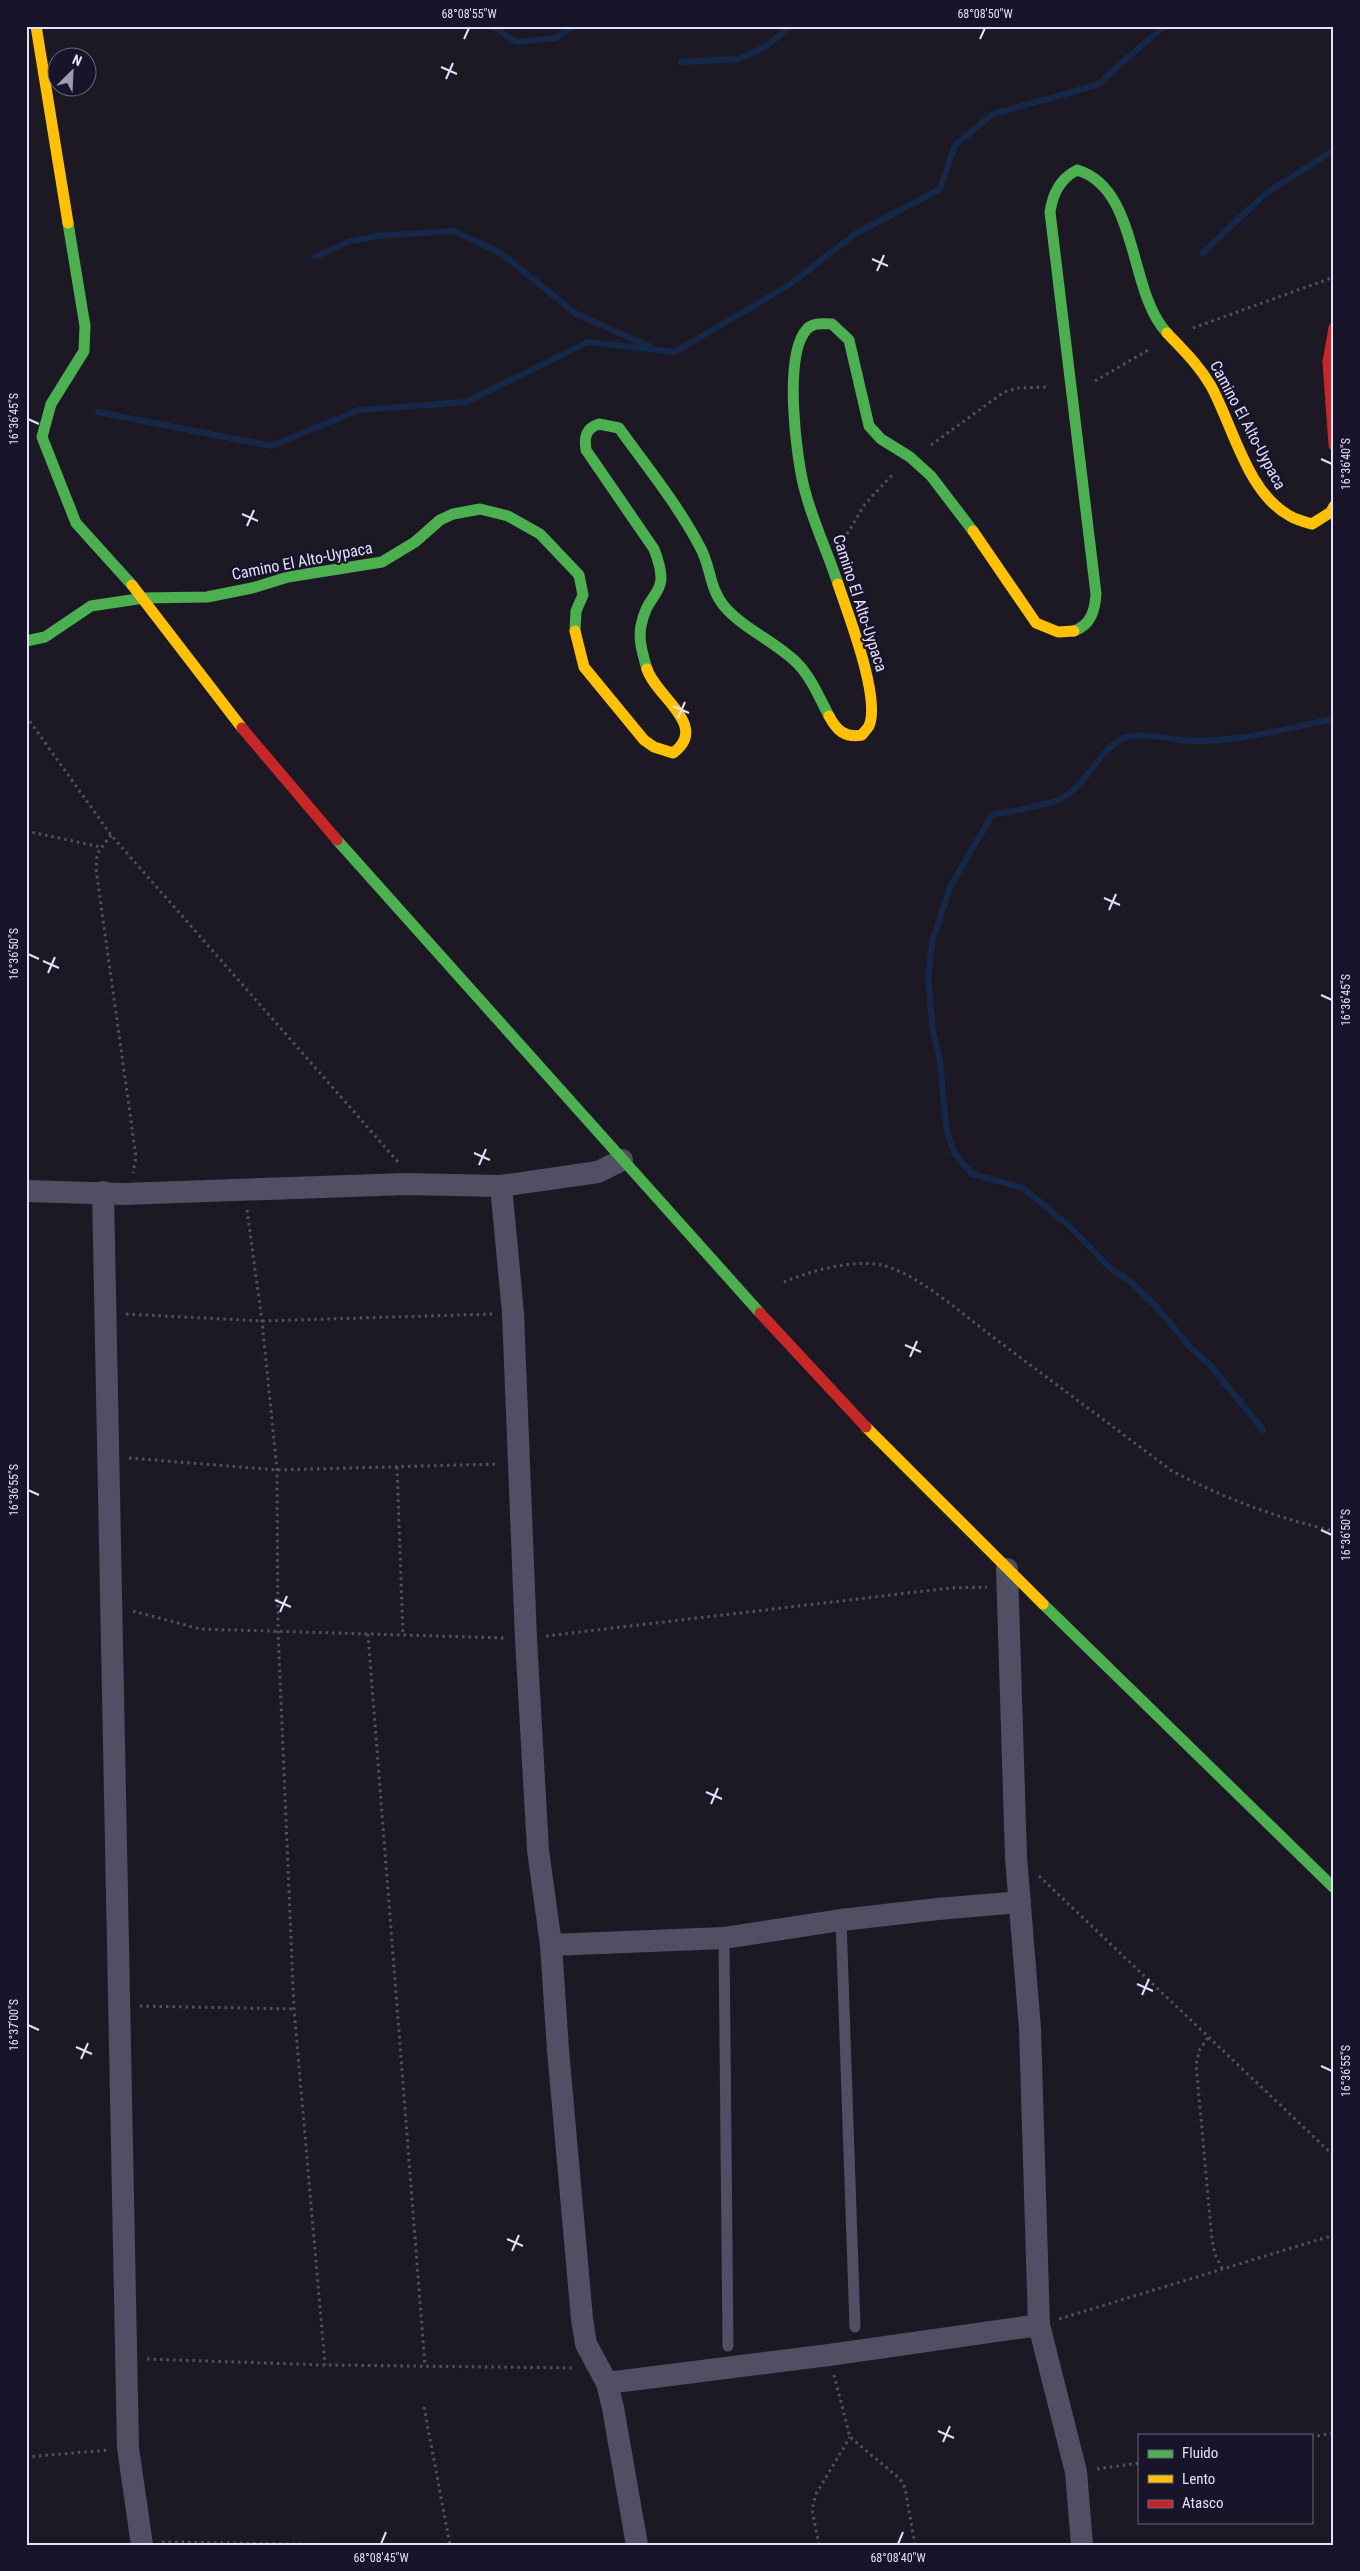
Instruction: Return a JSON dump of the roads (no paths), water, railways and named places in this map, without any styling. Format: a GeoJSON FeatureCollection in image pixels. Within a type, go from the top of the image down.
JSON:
{"type":"FeatureCollection","features":[{"type":"Feature","properties":{"kind":"street"},"geometry":{"type":"LineString","coordinates":[[36,26],[85,326],[84,351],[76,368],[51,404],[42,437],[76,523],[144,598],[221,701],[316,816],[622,1160],[834,1394],[1007,1578],[1334,1888]]}},
{"type":"Feature","properties":{"kind":"street","name":"Camino El Alto-Uypaca"},"geometry":{"type":"LineString","coordinates":[[26,640],[45,637],[91,606],[144,598],[207,596],[252,588],[296,576],[382,562],[415,542],[440,520],[453,514],[480,509],[508,516],[540,534],[579,575],[583,595],[576,611],[574,633],[584,667],[644,740],[654,747],[673,753],[682,748],[686,740],[685,723],[653,684],[643,654],[641,627],[650,603],[663,585],[662,567],[654,549],[592,460],[584,443],[584,437],[593,426],[599,423],[611,423],[619,428],[685,521],[710,566],[710,582],[724,606],[798,664],[815,688],[836,729],[851,737],[862,735],[869,725],[871,712],[868,680],[846,608],[805,492],[797,456],[794,413],[794,357],[806,330],[815,324],[832,324],[842,330],[849,340],[870,426],[881,439],[910,457],[930,476],[955,505],[1036,623],[1047,630],[1064,634],[1077,631],[1092,618],[1096,605],[1096,594],[1050,212],[1052,197],[1058,186],[1067,174],[1077,170],[1096,178],[1105,187],[1131,246],[1157,322],[1198,367],[1214,392],[1260,488],[1272,504],[1288,516],[1312,524],[1331,512],[1334,506]]}},
{"type":"Feature","properties":{"kind":"street"},"geometry":{"type":"LineString","coordinates":[[1334,328],[1328,362],[1334,445]]}},
{"type":"Feature","properties":{"kind":"street"},"geometry":{"type":"LineString","coordinates":[[26,1191],[113,1193],[406,1184],[501,1186],[598,1172],[622,1160]]}},
{"type":"Feature","properties":{"kind":"street"},"geometry":{"type":"LineString","coordinates":[[501,1186],[513,1313],[526,1639],[538,1850],[551,1945],[558,2050],[582,2319],[586,2344],[606,2383],[637,2545]]}},
{"type":"Feature","properties":{"kind":"street"},"geometry":{"type":"LineString","coordinates":[[113,1193],[106,1313],[128,2448],[142,2543]]}},
{"type":"Feature","properties":{"kind":"street"},"geometry":{"type":"LineString","coordinates":[[1007,1578],[1016,1858],[1030,2029],[1039,2325],[1076,2472],[1082,2545]]}},
{"type":"Feature","properties":{"kind":"street"},"geometry":{"type":"LineString","coordinates":[[551,1945],[724,1938],[841,1920],[1020,1902]]}},
{"type":"Feature","properties":{"kind":"street"},"geometry":{"type":"LineString","coordinates":[[606,2383],[829,2355],[1039,2325]]}},
{"type":"Feature","properties":{"kind":"lane"},"geometry":{"type":"LineString","coordinates":[[841,1920],[855,2327]]}},
{"type":"Feature","properties":{"kind":"lane"},"geometry":{"type":"LineString","coordinates":[[724,1938],[728,2346]]}},
{"type":"Feature","properties":{"kind":"waterway"},"geometry":{"type":"LineString","coordinates":[[492,26],[516,42],[556,38],[572,26]]}},
{"type":"Feature","properties":{"kind":"waterway"},"geometry":{"type":"LineString","coordinates":[[681,62],[739,59],[765,47],[791,26]]}},
{"type":"Feature","properties":{"kind":"waterway"},"geometry":{"type":"LineString","coordinates":[[98,412],[271,446],[359,410],[466,402],[588,342],[675,352],[789,285],[855,234],[940,189],[955,145],[993,114],[1097,85],[1164,26]]}},
{"type":"Feature","properties":{"kind":"waterway"},"geometry":{"type":"LineString","coordinates":[[1203,253],[1265,194],[1334,150]]}},
{"type":"Feature","properties":{"kind":"waterway"},"geometry":{"type":"LineString","coordinates":[[315,257],[348,242],[377,236],[454,231],[501,253],[576,314],[651,347]]}},
{"type":"Feature","properties":{"kind":"waterway"},"geometry":{"type":"LineString","coordinates":[[1263,1430],[1210,1365],[1190,1347],[1154,1304],[1133,1284],[1109,1267],[1068,1225],[1023,1188],[972,1174],[954,1153],[946,1127],[940,1060],[933,1032],[928,977],[932,943],[950,887],[992,815],[1038,806],[1062,798],[1078,785],[1106,751],[1130,736],[1144,735],[1199,741],[1218,740],[1258,735],[1334,719]]}}]}
